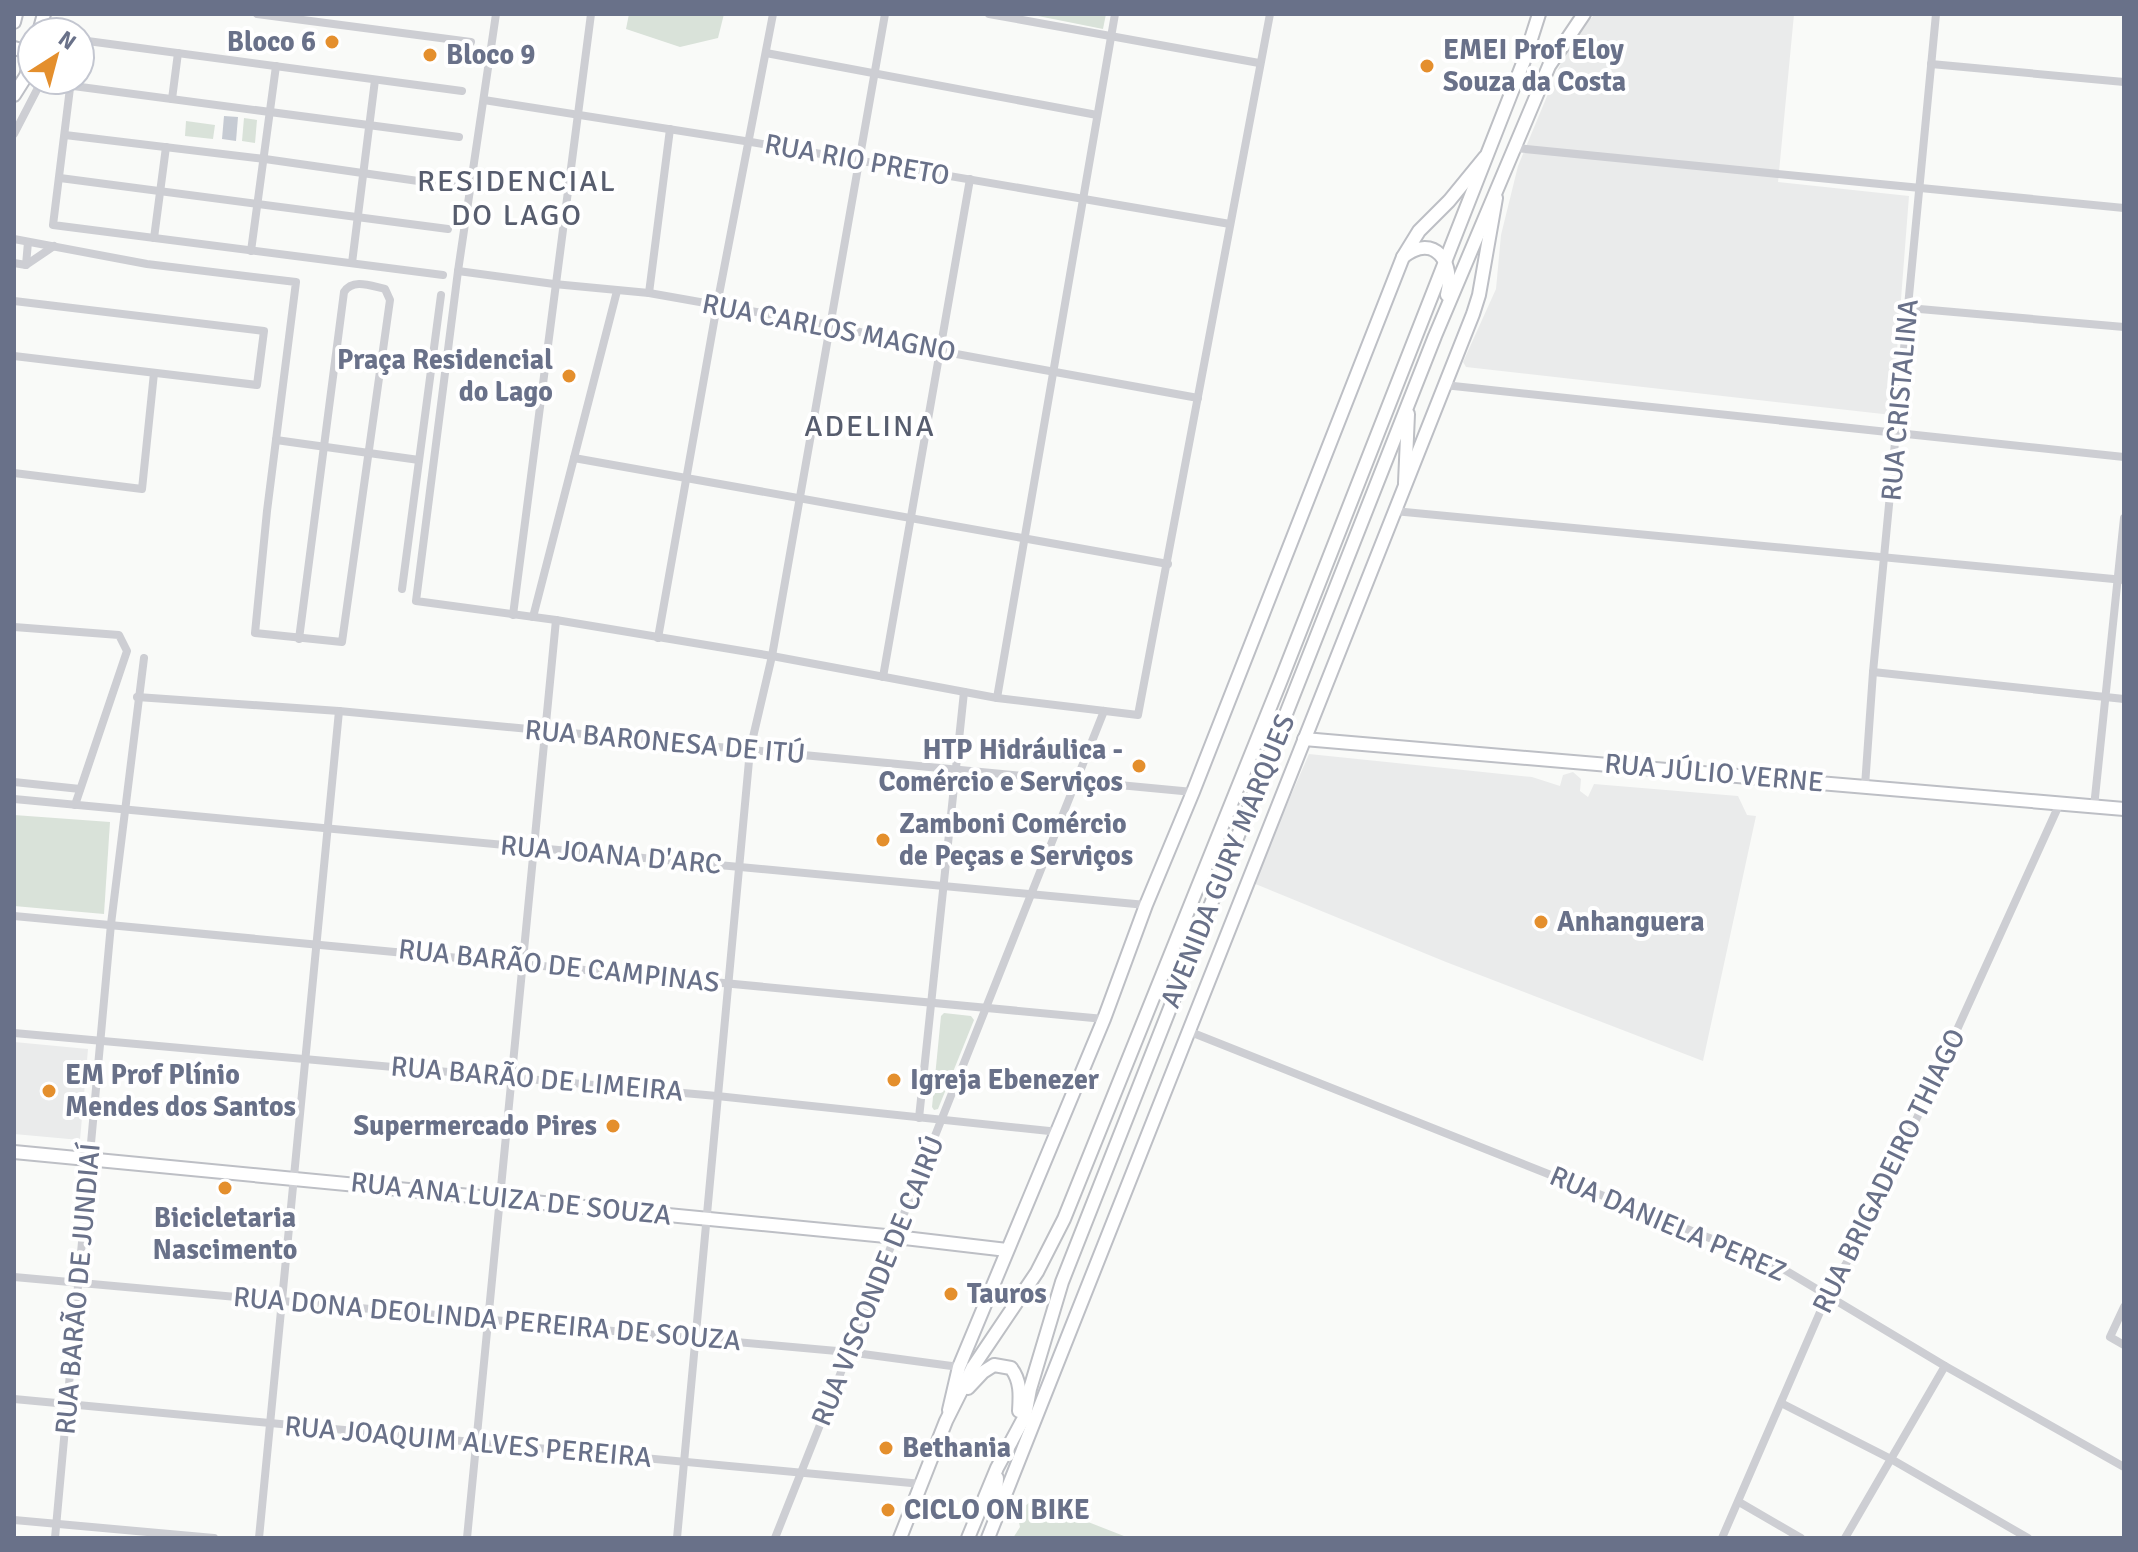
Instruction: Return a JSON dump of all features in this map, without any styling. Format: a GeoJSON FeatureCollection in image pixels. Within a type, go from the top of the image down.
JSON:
{"type":"FeatureCollection","features":[{"type":"Feature","properties":{"kind":"main road"},"geometry":{"type":"LineString","coordinates":[[14,22],[16,14]]}},
{"type":"Feature","properties":{"kind":"main road","name":"AVENIDA GURY MARQUES"},"geometry":{"type":"LineString","coordinates":[[900,1538],[946,1421],[973,1367],[1037,1272],[1064,1219],[1281,680],[1489,151],[1539,14]]}},
{"type":"Feature","properties":{"kind":"main road","name":"AVENIDA GURY MARQUES"},"geometry":{"type":"LineString","coordinates":[[968,1538],[997,1468],[1025,1416],[1062,1282],[1435,336],[1554,54],[1584,14]]}},
{"type":"Feature","properties":{"kind":"main road","name":"AVENIDA GURY MARQUES"},"geometry":{"type":"LineString","coordinates":[[946,1421],[959,1367],[1059,1132],[1403,257],[1419,231],[1449,201],[1489,151]]}},
{"type":"Feature","properties":{"kind":"main road","name":"AVENIDA GURY MARQUES"},"geometry":{"type":"LineString","coordinates":[[988,1538],[1479,295],[1498,187]]}},
{"type":"Feature","properties":{"kind":"main road"},"geometry":{"type":"LineString","coordinates":[[1403,257],[1423,248],[1439,253],[1446,260],[1450,280],[1435,336]]}},
{"type":"Feature","properties":{"kind":"main road"},"geometry":{"type":"LineString","coordinates":[[1405,483],[1408,407]]}},
{"type":"Feature","properties":{"kind":"main road","name":"RUA JÚLIO VERNE"},"geometry":{"type":"LineString","coordinates":[[1304,739],[2124,809]]}},
{"type":"Feature","properties":{"kind":"main road","name":"RUA ANA LUIZA DE SOUZA"},"geometry":{"type":"LineString","coordinates":[[14,1152],[1007,1250]]}},
{"type":"Feature","properties":{"kind":"main road"},"geometry":{"type":"LineString","coordinates":[[946,1421],[974,1380],[994,1365],[1011,1368],[1020,1388],[1016,1434]]}},
{"type":"Feature","properties":{"kind":"main road"},"geometry":{"type":"LineString","coordinates":[[1025,1416],[1039,1404]]}},
{"type":"Feature","properties":{"kind":"main road"},"geometry":{"type":"LineString","coordinates":[[995,1519],[997,1468]]}},
{"type":"Feature","properties":{"kind":"street"},"geometry":{"type":"LineString","coordinates":[[257,14],[471,42]]}},
{"type":"Feature","properties":{"kind":"street"},"geometry":{"type":"LineString","coordinates":[[496,14],[458,271],[416,601],[556,620],[772,656],[997,698],[1138,715],[1270,14]]}},
{"type":"Feature","properties":{"kind":"street"},"geometry":{"type":"LineString","coordinates":[[513,615],[591,14]]}},
{"type":"Feature","properties":{"kind":"street"},"geometry":{"type":"LineString","coordinates":[[658,638],[773,14]]}},
{"type":"Feature","properties":{"kind":"street"},"geometry":{"type":"LineString","coordinates":[[677,1538],[750,750],[772,656],[885,14]]}},
{"type":"Feature","properties":{"kind":"street"},"geometry":{"type":"LineString","coordinates":[[989,14],[1259,63]]}},
{"type":"Feature","properties":{"kind":"street"},"geometry":{"type":"LineString","coordinates":[[997,698],[1115,14]]}},
{"type":"Feature","properties":{"kind":"street","name":"RUA CRISTALINA"},"geometry":{"type":"LineString","coordinates":[[1865,786],[1873,672],[1936,14]]}},
{"type":"Feature","properties":{"kind":"street"},"geometry":{"type":"LineString","coordinates":[[96,42],[462,91]]}},
{"type":"Feature","properties":{"kind":"street"},"geometry":{"type":"LineString","coordinates":[[172,99],[178,53]]}},
{"type":"Feature","properties":{"kind":"street"},"geometry":{"type":"LineString","coordinates":[[766,53],[1097,115]]}},
{"type":"Feature","properties":{"kind":"street"},"geometry":{"type":"LineString","coordinates":[[1931,64],[2124,82]]}},
{"type":"Feature","properties":{"kind":"street"},"geometry":{"type":"LineString","coordinates":[[251,251],[276,66]]}},
{"type":"Feature","properties":{"kind":"street"},"geometry":{"type":"LineString","coordinates":[[352,263],[375,80]]}},
{"type":"Feature","properties":{"kind":"street"},"geometry":{"type":"LineString","coordinates":[[96,86],[459,137]]}},
{"type":"Feature","properties":{"kind":"street"},"geometry":{"type":"LineString","coordinates":[[14,134],[34,96]]}},
{"type":"Feature","properties":{"kind":"street"},"geometry":{"type":"LineString","coordinates":[[69,96],[53,225],[443,275]]}},
{"type":"Feature","properties":{"kind":"street","name":"RUA RIO PRETO"},"geometry":{"type":"LineString","coordinates":[[484,100],[1230,224]]}},
{"type":"Feature","properties":{"kind":"street"},"geometry":{"type":"LineString","coordinates":[[649,293],[670,129]]}},
{"type":"Feature","properties":{"kind":"street"},"geometry":{"type":"LineString","coordinates":[[65,135],[453,186]]}},
{"type":"Feature","properties":{"kind":"street"},"geometry":{"type":"LineString","coordinates":[[154,238],[166,147]]}},
{"type":"Feature","properties":{"kind":"street"},"geometry":{"type":"LineString","coordinates":[[1515,148],[2124,208]]}},
{"type":"Feature","properties":{"kind":"street"},"geometry":{"type":"LineString","coordinates":[[60,178],[448,229]]}},
{"type":"Feature","properties":{"kind":"street"},"geometry":{"type":"LineString","coordinates":[[883,677],[970,179]]}},
{"type":"Feature","properties":{"kind":"street"},"geometry":{"type":"LineString","coordinates":[[14,239],[147,264],[296,282],[255,633],[299,639],[342,642],[390,300],[385,289],[355,283],[344,292],[299,639]]}},
{"type":"Feature","properties":{"kind":"street"},"geometry":{"type":"LineString","coordinates":[[26,265],[28,242]]}},
{"type":"Feature","properties":{"kind":"street"},"geometry":{"type":"LineString","coordinates":[[14,263],[26,265],[54,246]]}},
{"type":"Feature","properties":{"kind":"street","name":"RUA CARLOS MAGNO"},"geometry":{"type":"LineString","coordinates":[[458,271],[649,293],[830,325],[940,351],[1198,398]]}},
{"type":"Feature","properties":{"kind":"street"},"geometry":{"type":"LineString","coordinates":[[533,617],[617,291]]}},
{"type":"Feature","properties":{"kind":"street"},"geometry":{"type":"LineString","coordinates":[[402,589],[441,295]]}},
{"type":"Feature","properties":{"kind":"street"},"geometry":{"type":"LineString","coordinates":[[14,301],[264,331],[257,385],[14,356]]}},
{"type":"Feature","properties":{"kind":"street"},"geometry":{"type":"LineString","coordinates":[[1908,308],[2124,327]]}},
{"type":"Feature","properties":{"kind":"street"},"geometry":{"type":"LineString","coordinates":[[14,473],[142,489],[154,373]]}},
{"type":"Feature","properties":{"kind":"street"},"geometry":{"type":"LineString","coordinates":[[1444,385],[2124,457]]}},
{"type":"Feature","properties":{"kind":"street"},"geometry":{"type":"LineString","coordinates":[[276,440],[419,460]]}},
{"type":"Feature","properties":{"kind":"street"},"geometry":{"type":"LineString","coordinates":[[574,458],[1168,564]]}},
{"type":"Feature","properties":{"kind":"street"},"geometry":{"type":"LineString","coordinates":[[1394,511],[2121,580]]}},
{"type":"Feature","properties":{"kind":"street"},"geometry":{"type":"LineString","coordinates":[[2094,807],[2121,580],[2124,518]]}},
{"type":"Feature","properties":{"kind":"street"},"geometry":{"type":"LineString","coordinates":[[467,1538],[556,620]]}},
{"type":"Feature","properties":{"kind":"street"},"geometry":{"type":"LineString","coordinates":[[14,627],[119,635],[127,651],[75,805]]}},
{"type":"Feature","properties":{"kind":"street","name":"RUA BARÃO DE JUNDIAÍ"},"geometry":{"type":"LineString","coordinates":[[55,1538],[111,924],[144,658]]}},
{"type":"Feature","properties":{"kind":"street"},"geometry":{"type":"LineString","coordinates":[[1873,672],[2124,699]]}},
{"type":"Feature","properties":{"kind":"street"},"geometry":{"type":"LineString","coordinates":[[919,1118],[964,692]]}},
{"type":"Feature","properties":{"kind":"street","name":"RUA BARONESA DE ITÚ"},"geometry":{"type":"LineString","coordinates":[[137,697],[339,711],[1193,792]]}},
{"type":"Feature","properties":{"kind":"street"},"geometry":{"type":"LineString","coordinates":[[259,1538],[339,711]]}},
{"type":"Feature","properties":{"kind":"street","name":"RUA VISCONDE DE CAIRÚ"},"geometry":{"type":"LineString","coordinates":[[775,1538],[1104,711]]}},
{"type":"Feature","properties":{"kind":"street"},"geometry":{"type":"LineString","coordinates":[[14,782],[80,789]]}},
{"type":"Feature","properties":{"kind":"street","name":"RUA JOANA D'ARC"},"geometry":{"type":"LineString","coordinates":[[14,799],[1146,905]]}},
{"type":"Feature","properties":{"kind":"street","name":"RUA BRIGADEIRO THIAGO"},"geometry":{"type":"LineString","coordinates":[[1722,1538],[1827,1296],[1867,1228],[2059,805]]}},
{"type":"Feature","properties":{"kind":"street","name":"RUA BARÃO DE CAMPINAS"},"geometry":{"type":"LineString","coordinates":[[14,916],[1104,1019]]}},
{"type":"Feature","properties":{"kind":"street","name":"RUA DANIELA PEREZ"},"geometry":{"type":"LineString","coordinates":[[1188,1031],[1775,1264],[1945,1366],[2124,1467]]}},
{"type":"Feature","properties":{"kind":"street","name":"RUA BARÃO DE LIMEIRA"},"geometry":{"type":"LineString","coordinates":[[14,1033],[306,1057],[1059,1132]]}},
{"type":"Feature","properties":{"kind":"street","name":"RUA DONA DEOLINDA PEREIRA DE SOUZA"},"geometry":{"type":"LineString","coordinates":[[14,1277],[848,1352],[959,1367],[994,1365]]}},
{"type":"Feature","properties":{"kind":"street"},"geometry":{"type":"LineString","coordinates":[[2124,1307],[2110,1337],[2124,1345]]}},
{"type":"Feature","properties":{"kind":"street"},"geometry":{"type":"LineString","coordinates":[[1845,1538],[1945,1366]]}},
{"type":"Feature","properties":{"kind":"street","name":"RUA JOAQUIM ALVES PEREIRA"},"geometry":{"type":"LineString","coordinates":[[14,1399],[922,1484]]}},
{"type":"Feature","properties":{"kind":"street"},"geometry":{"type":"LineString","coordinates":[[1781,1403],[1891,1459],[2028,1538]]}},
{"type":"Feature","properties":{"kind":"street"},"geometry":{"type":"LineString","coordinates":[[1739,1502],[1801,1538]]}},
{"type":"Feature","properties":{"kind":"street"},"geometry":{"type":"LineString","coordinates":[[14,1520],[214,1538]]}},
{"type":"Feature","properties":{"kind":"shaded area"},"geometry":{"type":"Polygon","coordinates":[[[629,14],[724,14],[718,38],[680,47],[626,29],[629,14]]]}},
{"type":"Feature","properties":{"kind":"shaded area"},"geometry":{"type":"Polygon","coordinates":[[[1028,14],[1106,14],[1103,29],[1028,14]]]}},
{"type":"Feature","properties":{"kind":"shaded area"},"geometry":{"type":"Polygon","coordinates":[[[1595,14],[1794,14],[1778,182],[1909,196],[1892,415],[1466,367],[1463,362],[1496,289],[1501,235],[1518,166],[1570,41],[1595,14]]]}},
{"type":"Feature","properties":{"kind":"shaded area"},"geometry":{"type":"Polygon","coordinates":[[[224,116],[238,117],[236,141],[222,139],[224,116]]]}},
{"type":"Feature","properties":{"kind":"shaded area"},"geometry":{"type":"Polygon","coordinates":[[[244,118],[257,120],[255,143],[242,141],[244,118]]]}},
{"type":"Feature","properties":{"kind":"shaded area"},"geometry":{"type":"Polygon","coordinates":[[[186,121],[215,125],[213,139],[185,136],[186,121]]]}},
{"type":"Feature","properties":{"kind":"shaded area","name":"Anhanguera"},"geometry":{"type":"Polygon","coordinates":[[[1309,754],[1532,777],[1560,786],[1563,775],[1573,772],[1581,779],[1580,791],[1588,797],[1594,784],[1738,796],[1747,815],[1756,816],[1703,1061],[1446,962],[1253,883],[1309,754]]]}},
{"type":"Feature","properties":{"kind":"shaded area"},"geometry":{"type":"Polygon","coordinates":[[[14,815],[110,822],[104,914],[14,906],[14,815]]]}},
{"type":"Feature","properties":{"kind":"shaded area"},"geometry":{"type":"Polygon","coordinates":[[[944,1013],[971,1016],[974,1020],[938,1109],[934,1110],[941,1016],[944,1013]]]}},
{"type":"Feature","properties":{"kind":"shaded area","name":"EM Prof Plínio Mendes dos Santos"},"geometry":{"type":"Polygon","coordinates":[[[14,1042],[88,1049],[80,1140],[14,1134],[14,1042]]]}},
{"type":"Feature","properties":{"kind":"shaded area"},"geometry":{"type":"Polygon","coordinates":[[[1032,1500],[1129,1538],[1013,1538],[1020,1527],[1017,1513],[1032,1500]]]}},
{"type":"Feature","properties":{"kind":"place","name":"Bloco 6"},"geometry":{"type":"Point","coordinates":[332,42]}},
{"type":"Feature","properties":{"kind":"place","name":"Bloco 9"},"geometry":{"type":"Point","coordinates":[430,55]}},
{"type":"Feature","properties":{"kind":"place","name":"EMEI Prof Eloy Souza da Costa"},"geometry":{"type":"Point","coordinates":[1427,66]}},
{"type":"Feature","properties":{"kind":"place","name":"Praça Residencial do Lago"},"geometry":{"type":"Point","coordinates":[569,376]}},
{"type":"Feature","properties":{"kind":"place","name":"HTP Hidráulica - Comércio e Serviços"},"geometry":{"type":"Point","coordinates":[1139,766]}},
{"type":"Feature","properties":{"kind":"place","name":"Zamboni Comércio de Peças e Serviços"},"geometry":{"type":"Point","coordinates":[883,840]}},
{"type":"Feature","properties":{"kind":"place","name":"Anhanguera"},"geometry":{"type":"Point","coordinates":[1541,922]}},
{"type":"Feature","properties":{"kind":"place","name":"Igreja Ebenezer"},"geometry":{"type":"Point","coordinates":[894,1080]}},
{"type":"Feature","properties":{"kind":"place","name":"EM Prof Plínio Mendes dos Santos"},"geometry":{"type":"Point","coordinates":[49,1091]}},
{"type":"Feature","properties":{"kind":"place","name":"Supermercado Pires"},"geometry":{"type":"Point","coordinates":[613,1126]}},
{"type":"Feature","properties":{"kind":"place","name":"Bicicletaria Nascimento"},"geometry":{"type":"Point","coordinates":[225,1188]}},
{"type":"Feature","properties":{"kind":"place","name":"Tauros"},"geometry":{"type":"Point","coordinates":[951,1294]}},
{"type":"Feature","properties":{"kind":"place","name":"Bethania"},"geometry":{"type":"Point","coordinates":[886,1448]}},
{"type":"Feature","properties":{"kind":"place","name":"CICLO ON BIKE"},"geometry":{"type":"Point","coordinates":[888,1510]}},
{"type":"Feature","properties":{"kind":"district","name":"RESIDENCIAL DO LAGO"},"geometry":{"type":"Point","coordinates":[517,198]}},
{"type":"Feature","properties":{"kind":"district","name":"ADELINA"},"geometry":{"type":"Point","coordinates":[870,426]}}]}
